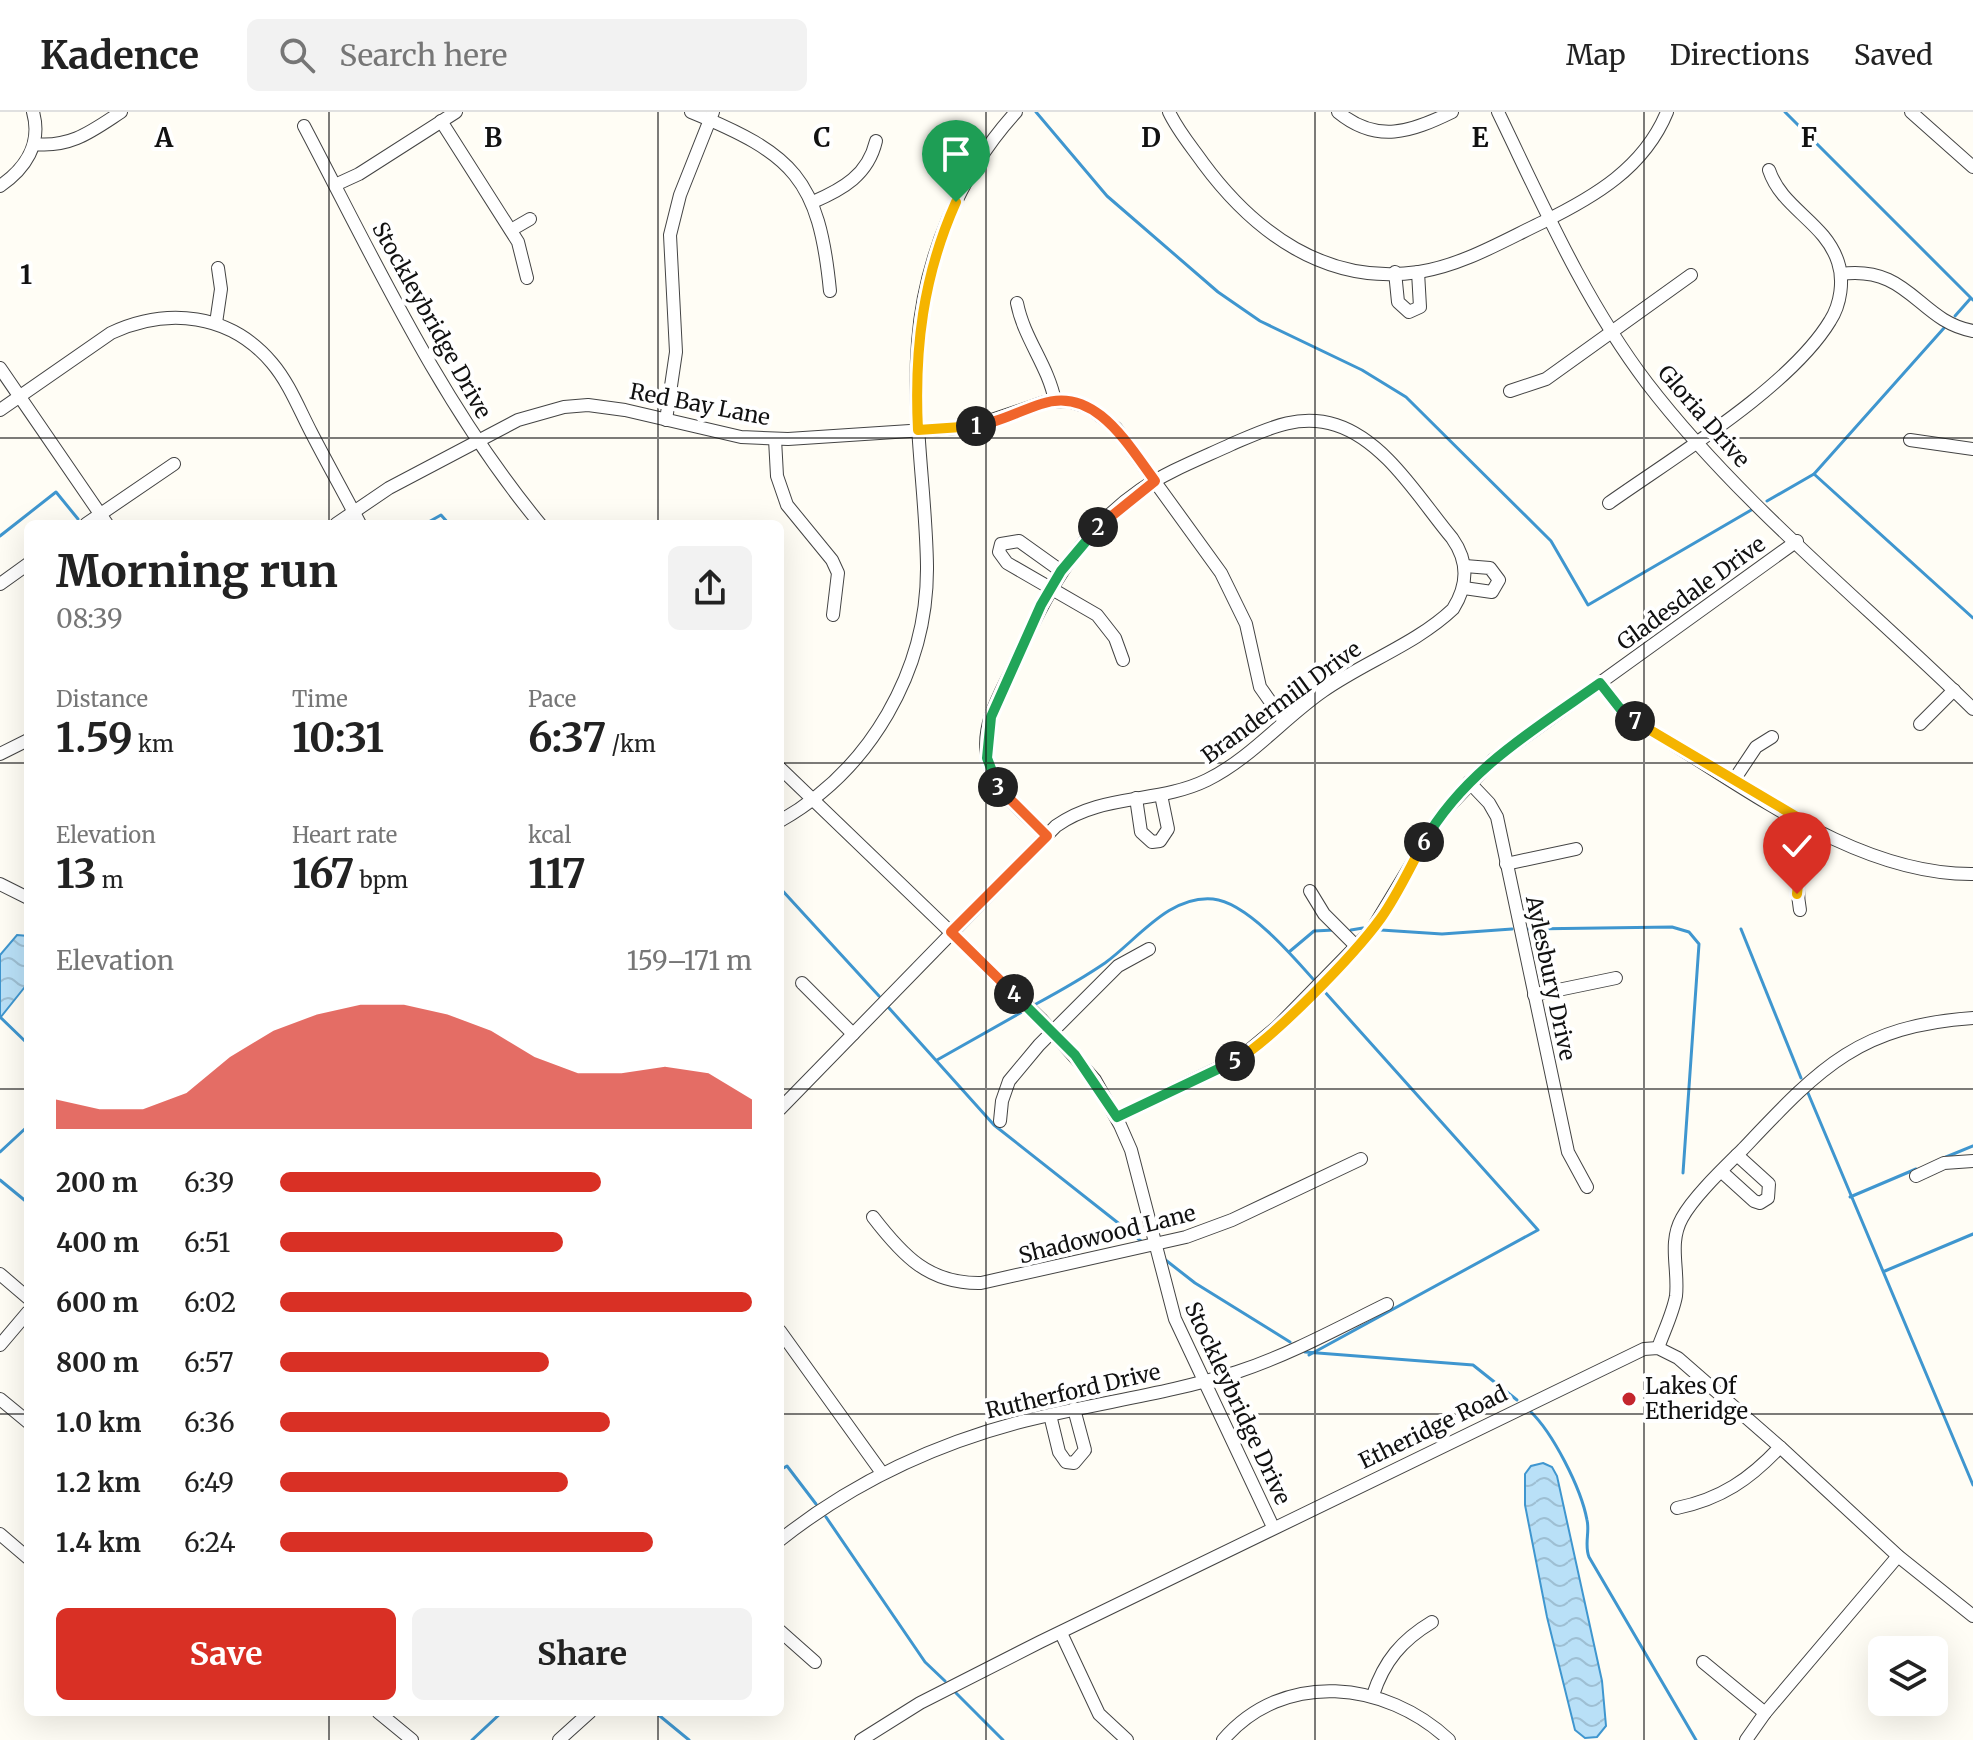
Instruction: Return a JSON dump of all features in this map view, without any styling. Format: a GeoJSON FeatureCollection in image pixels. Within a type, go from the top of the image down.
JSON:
{"type":"FeatureCollection","features":[{"type":"Feature","properties":{"kind":"street"},"geometry":{"type":"LineString","coordinates":[[0,186],[19,171],[34,144],[33,112]]}},
{"type":"Feature","properties":{"kind":"street"},"geometry":{"type":"LineString","coordinates":[[34,144],[74,142],[121,112]]}},
{"type":"Feature","properties":{"kind":"street"},"geometry":{"type":"LineString","coordinates":[[335,185],[359,174],[456,112]]}},
{"type":"Feature","properties":{"kind":"street"},"geometry":{"type":"LineString","coordinates":[[691,112],[712,116],[764,145],[793,171],[813,202],[823,233],[830,291]]}},
{"type":"Feature","properties":{"kind":"street"},"geometry":{"type":"LineString","coordinates":[[784,819],[813,802],[871,741],[891,711],[916,649],[927,566],[918,430],[919,334],[936,254],[965,186],[1016,112]]}},
{"type":"Feature","properties":{"kind":"street"},"geometry":{"type":"LineString","coordinates":[[1169,112],[1223,189],[1269,234],[1332,265],[1395,272],[1418,272],[1467,258],[1593,196],[1621,175],[1644,151],[1667,112]]}},
{"type":"Feature","properties":{"kind":"street"},"geometry":{"type":"LineString","coordinates":[[1338,112],[1367,130],[1387,134],[1407,132],[1452,112]]}},
{"type":"Feature","properties":{"kind":"street","name":"Gloria Drive"},"geometry":{"type":"LineString","coordinates":[[1498,112],[1550,219],[1611,332],[1695,442],[1973,709]]}},
{"type":"Feature","properties":{"kind":"street"},"geometry":{"type":"LineString","coordinates":[[1911,112],[1973,167]]}},
{"type":"Feature","properties":{"kind":"street"},"geometry":{"type":"LineString","coordinates":[[666,420],[676,352],[670,235],[680,195],[712,116]]}},
{"type":"Feature","properties":{"kind":"street"},"geometry":{"type":"LineString","coordinates":[[441,121],[511,230],[522,252],[527,278]]}},
{"type":"Feature","properties":{"kind":"street","name":"Stockleybridge Drive"},"geometry":{"type":"LineString","coordinates":[[304,126],[440,384],[478,444],[537,520]]}},
{"type":"Feature","properties":{"kind":"street"},"geometry":{"type":"LineString","coordinates":[[813,202],[855,179],[871,158],[876,141]]}},
{"type":"Feature","properties":{"kind":"street"},"geometry":{"type":"LineString","coordinates":[[1609,503],[1775,380],[1824,330],[1837,306],[1841,274],[1826,238],[1784,198],[1769,170]]}},
{"type":"Feature","properties":{"kind":"street"},"geometry":{"type":"LineString","coordinates":[[511,230],[530,219]]}},
{"type":"Feature","properties":{"kind":"street"},"geometry":{"type":"LineString","coordinates":[[216,323],[221,289],[218,268]]}},
{"type":"Feature","properties":{"kind":"street"},"geometry":{"type":"LineString","coordinates":[[1841,274],[1864,271],[1890,279],[1954,325],[1973,331]]}},
{"type":"Feature","properties":{"kind":"street"},"geometry":{"type":"LineString","coordinates":[[1395,272],[1400,305],[1413,312],[1421,303],[1418,272]]}},
{"type":"Feature","properties":{"kind":"street"},"geometry":{"type":"LineString","coordinates":[[1510,391],[1546,379],[1691,275]]}},
{"type":"Feature","properties":{"kind":"street"},"geometry":{"type":"LineString","coordinates":[[1017,303],[1024,331],[1050,378],[1055,401],[1088,407],[1104,416],[1155,481],[1231,589],[1246,624],[1260,687],[1284,721]]}},
{"type":"Feature","properties":{"kind":"street"},"geometry":{"type":"LineString","coordinates":[[0,410],[111,333],[130,324],[171,316],[216,323],[254,345],[278,371],[357,518]]}},
{"type":"Feature","properties":{"kind":"street"},"geometry":{"type":"LineString","coordinates":[[0,368],[104,519],[174,464]]}},
{"type":"Feature","properties":{"kind":"street","name":"Red Bay Lane"},"geometry":{"type":"LineString","coordinates":[[357,518],[421,470],[478,444],[518,420],[564,407],[588,405],[741,437],[775,439],[985,425],[1055,401]]}},
{"type":"Feature","properties":{"kind":"street","name":"Brandermill Drive"},"geometry":{"type":"LineString","coordinates":[[784,1105],[1047,836],[1080,811],[1107,802],[1161,795],[1218,774],[1326,689],[1443,618],[1465,578],[1452,538],[1380,453],[1360,436],[1333,424],[1311,421],[1274,425],[1155,481]]}},
{"type":"Feature","properties":{"kind":"street"},"geometry":{"type":"LineString","coordinates":[[775,439],[777,476],[787,505],[832,560],[838,573],[833,615]]}},
{"type":"Feature","properties":{"kind":"street"},"geometry":{"type":"LineString","coordinates":[[1910,440],[1973,449]]}},
{"type":"Feature","properties":{"kind":"street"},"geometry":{"type":"LineString","coordinates":[[1047,836],[999,788],[987,758],[986,743],[997,701],[1061,571],[1101,524],[1155,481]]}},
{"type":"Feature","properties":{"kind":"street"},"geometry":{"type":"LineString","coordinates":[[1061,571],[1019,541],[1001,544],[999,552],[1007,563],[1049,591],[1097,615],[1115,638],[1123,660]]}},
{"type":"Feature","properties":{"kind":"street","name":"Gladesdale Drive"},"geometry":{"type":"LineString","coordinates":[[1117,1117],[1241,1057],[1277,1027],[1380,919],[1426,838],[1469,782],[1493,760],[1797,541]]}},
{"type":"Feature","properties":{"kind":"street"},"geometry":{"type":"LineString","coordinates":[[0,584],[24,567]]}},
{"type":"Feature","properties":{"kind":"street"},"geometry":{"type":"LineString","coordinates":[[1600,683],[1628,716],[1849,847],[1897,865],[1973,874]]}},
{"type":"Feature","properties":{"kind":"street"},"geometry":{"type":"LineString","coordinates":[[1920,724],[1954,690]]}},
{"type":"Feature","properties":{"kind":"street"},"geometry":{"type":"LineString","coordinates":[[1734,780],[1756,747],[1772,737]]}},
{"type":"Feature","properties":{"kind":"street"},"geometry":{"type":"LineString","coordinates":[[0,754],[24,742]]}},
{"type":"Feature","properties":{"kind":"street","name":"Stockleybridge Drive"},"geometry":{"type":"LineString","coordinates":[[784,772],[1053,1032],[1095,1080],[1117,1117],[1131,1150],[1175,1319],[1273,1527]]}},
{"type":"Feature","properties":{"kind":"street","name":"Aylesbury Drive"},"geometry":{"type":"LineString","coordinates":[[1469,782],[1489,803],[1497,817],[1568,1152],[1587,1187]]}},
{"type":"Feature","properties":{"kind":"street"},"geometry":{"type":"LineString","coordinates":[[1136,798],[1141,832],[1152,842],[1160,841],[1168,829],[1161,795]]}},
{"type":"Feature","properties":{"kind":"street"},"geometry":{"type":"LineString","coordinates":[[1800,910],[1797,880],[1800,865],[1817,829]]}},
{"type":"Feature","properties":{"kind":"street"},"geometry":{"type":"LineString","coordinates":[[1506,864],[1576,849]]}},
{"type":"Feature","properties":{"kind":"street"},"geometry":{"type":"LineString","coordinates":[[0,884],[24,896]]}},
{"type":"Feature","properties":{"kind":"street"},"geometry":{"type":"LineString","coordinates":[[1310,891],[1324,914],[1356,946]]}},
{"type":"Feature","properties":{"kind":"street"},"geometry":{"type":"LineString","coordinates":[[1000,1121],[1009,1081],[1118,966],[1149,949]]}},
{"type":"Feature","properties":{"kind":"street"},"geometry":{"type":"LineString","coordinates":[[1534,995],[1616,978]]}},
{"type":"Feature","properties":{"kind":"street"},"geometry":{"type":"LineString","coordinates":[[802,983],[853,1034]]}},
{"type":"Feature","properties":{"kind":"street"},"geometry":{"type":"LineString","coordinates":[[1973,1018],[1915,1024],[1862,1043],[1815,1075],[1737,1155],[1682,1217],[1674,1255],[1675,1300],[1658,1348],[1678,1358],[1898,1556],[1973,1616]]}},
{"type":"Feature","properties":{"kind":"street"},"geometry":{"type":"LineString","coordinates":[[1722,1172],[1754,1201],[1760,1203],[1768,1198],[1769,1184],[1737,1155]]}},
{"type":"Feature","properties":{"kind":"street","name":"Shadowood Lane"},"geometry":{"type":"LineString","coordinates":[[873,1217],[909,1261],[954,1282],[996,1281],[1154,1246],[1209,1229],[1361,1159]]}},
{"type":"Feature","properties":{"kind":"street"},"geometry":{"type":"LineString","coordinates":[[1916,1176],[1944,1163],[1973,1161]]}},
{"type":"Feature","properties":{"kind":"street"},"geometry":{"type":"LineString","coordinates":[[0,1274],[24,1295]]}},
{"type":"Feature","properties":{"kind":"street","name":"Rutherford Drive"},"geometry":{"type":"LineString","coordinates":[[784,1537],[835,1500],[882,1473],[981,1433],[1074,1409],[1203,1382],[1286,1353],[1387,1304]]}},
{"type":"Feature","properties":{"kind":"street"},"geometry":{"type":"LineString","coordinates":[[0,1345],[24,1317]]}},
{"type":"Feature","properties":{"kind":"street"},"geometry":{"type":"LineString","coordinates":[[784,1337],[882,1473]]}},
{"type":"Feature","properties":{"kind":"street","name":"Etheridge Road"},"geometry":{"type":"LineString","coordinates":[[861,1740],[932,1697],[1273,1527],[1620,1358],[1658,1348]]}},
{"type":"Feature","properties":{"kind":"street"},"geometry":{"type":"LineString","coordinates":[[0,1399],[24,1419]]}},
{"type":"Feature","properties":{"kind":"street"},"geometry":{"type":"LineString","coordinates":[[1050,1415],[1059,1452],[1066,1462],[1074,1463],[1085,1450],[1074,1409]]}},
{"type":"Feature","properties":{"kind":"street"},"geometry":{"type":"LineString","coordinates":[[1677,1508],[1699,1504],[1741,1483],[1780,1447]]}},
{"type":"Feature","properties":{"kind":"street"},"geometry":{"type":"LineString","coordinates":[[0,1534],[24,1555]]}},
{"type":"Feature","properties":{"kind":"street"},"geometry":{"type":"LineString","coordinates":[[1746,1740],[1765,1713],[1898,1556]]}},
{"type":"Feature","properties":{"kind":"street"},"geometry":{"type":"LineString","coordinates":[[1373,1695],[1386,1663],[1399,1646],[1432,1622]]}},
{"type":"Feature","properties":{"kind":"street"},"geometry":{"type":"LineString","coordinates":[[1061,1633],[1099,1714],[1127,1740]]}},
{"type":"Feature","properties":{"kind":"street"},"geometry":{"type":"LineString","coordinates":[[784,1635],[815,1662]]}},
{"type":"Feature","properties":{"kind":"street"},"geometry":{"type":"LineString","coordinates":[[1703,1662],[1765,1713]]}},
{"type":"Feature","properties":{"kind":"street"},"geometry":{"type":"LineString","coordinates":[[1223,1740],[1252,1714],[1298,1694],[1336,1690],[1373,1695],[1417,1715],[1449,1740]]}},
{"type":"Feature","properties":{"kind":"street"},"geometry":{"type":"LineString","coordinates":[[383,1716],[412,1740]]}},
{"type":"Feature","properties":{"kind":"street"},"geometry":{"type":"LineString","coordinates":[[560,1740],[586,1716]]}},
{"type":"Feature","properties":{"kind":"water"},"geometry":{"type":"Polygon","coordinates":[[[17,935],[24,936],[24,988],[0,1018],[0,955],[17,935]]]}},
{"type":"Feature","properties":{"kind":"water"},"geometry":{"type":"Polygon","coordinates":[[[1543,1463],[1552,1467],[1557,1476],[1602,1681],[1606,1726],[1597,1737],[1585,1738],[1575,1730],[1547,1617],[1525,1505],[1525,1474],[1531,1466],[1543,1463]]]}},
{"type":"Feature","properties":{"kind":"waterway"},"geometry":{"type":"LineString","coordinates":[[1036,112],[1107,196],[1218,292],[1260,321],[1362,370],[1406,397],[1551,541],[1588,605],[1753,509]]}},
{"type":"Feature","properties":{"kind":"waterway"},"geometry":{"type":"LineString","coordinates":[[1785,112],[1973,300]]}},
{"type":"Feature","properties":{"kind":"waterway"},"geometry":{"type":"LineString","coordinates":[[1955,316],[1970,299]]}},
{"type":"Feature","properties":{"kind":"waterway"},"geometry":{"type":"LineString","coordinates":[[1767,501],[1814,474],[1944,328]]}},
{"type":"Feature","properties":{"kind":"waterway"},"geometry":{"type":"LineString","coordinates":[[1814,474],[1973,618]]}},
{"type":"Feature","properties":{"kind":"waterway"},"geometry":{"type":"LineString","coordinates":[[0,536],[56,492],[78,519]]}},
{"type":"Feature","properties":{"kind":"waterway"},"geometry":{"type":"LineString","coordinates":[[432,520],[441,515],[445,520]]}},
{"type":"Feature","properties":{"kind":"waterway"},"geometry":{"type":"LineString","coordinates":[[784,892],[879,996]]}},
{"type":"Feature","properties":{"kind":"waterway"},"geometry":{"type":"LineString","coordinates":[[1036,1004],[1105,963],[1168,911],[1197,900],[1213,899],[1240,909],[1268,931],[1313,979]]}},
{"type":"Feature","properties":{"kind":"waterway"},"geometry":{"type":"LineString","coordinates":[[1528,929],[1672,927],[1689,932],[1699,944],[1683,1173]]}},
{"type":"Feature","properties":{"kind":"waterway"},"geometry":{"type":"LineString","coordinates":[[1351,930],[1363,928]]}},
{"type":"Feature","properties":{"kind":"waterway"},"geometry":{"type":"LineString","coordinates":[[1381,930],[1442,934],[1512,929]]}},
{"type":"Feature","properties":{"kind":"waterway"},"geometry":{"type":"LineString","coordinates":[[1741,929],[1801,1078]]}},
{"type":"Feature","properties":{"kind":"waterway"},"geometry":{"type":"LineString","coordinates":[[1289,952],[1314,931],[1334,930]]}},
{"type":"Feature","properties":{"kind":"waterway"},"geometry":{"type":"LineString","coordinates":[[1309,1355],[1538,1230],[1324,991]]}},
{"type":"Feature","properties":{"kind":"waterway"},"geometry":{"type":"LineString","coordinates":[[889,1008],[994,1125],[1141,1241]]}},
{"type":"Feature","properties":{"kind":"waterway"},"geometry":{"type":"LineString","coordinates":[[937,1060],[1022,1012]]}},
{"type":"Feature","properties":{"kind":"waterway"},"geometry":{"type":"LineString","coordinates":[[0,1017],[24,1040]]}},
{"type":"Feature","properties":{"kind":"waterway"},"geometry":{"type":"LineString","coordinates":[[1808,1093],[1973,1485]]}},
{"type":"Feature","properties":{"kind":"waterway"},"geometry":{"type":"LineString","coordinates":[[0,1152],[24,1130]]}},
{"type":"Feature","properties":{"kind":"waterway"},"geometry":{"type":"LineString","coordinates":[[1946,1157],[1973,1146]]}},
{"type":"Feature","properties":{"kind":"waterway"},"geometry":{"type":"LineString","coordinates":[[1850,1197],[1916,1169]]}},
{"type":"Feature","properties":{"kind":"waterway"},"geometry":{"type":"LineString","coordinates":[[0,1180],[24,1200]]}},
{"type":"Feature","properties":{"kind":"waterway"},"geometry":{"type":"LineString","coordinates":[[1885,1271],[1973,1234]]}},
{"type":"Feature","properties":{"kind":"waterway"},"geometry":{"type":"LineString","coordinates":[[1163,1258],[1195,1283],[1290,1342]]}},
{"type":"Feature","properties":{"kind":"waterway"},"geometry":{"type":"LineString","coordinates":[[1305,1352],[1473,1365],[1517,1400]]}},
{"type":"Feature","properties":{"kind":"waterway"},"geometry":{"type":"LineString","coordinates":[[1530,1411],[1557,1447],[1579,1493],[1587,1520],[1589,1557],[1696,1740]]}},
{"type":"Feature","properties":{"kind":"waterway"},"geometry":{"type":"LineString","coordinates":[[784,1468],[787,1466],[816,1504]]}},
{"type":"Feature","properties":{"kind":"waterway"},"geometry":{"type":"LineString","coordinates":[[826,1517],[925,1662],[945,1681]]}},
{"type":"Feature","properties":{"kind":"waterway"},"geometry":{"type":"LineString","coordinates":[[956,1693],[1003,1740]]}},
{"type":"Feature","properties":{"kind":"waterway"},"geometry":{"type":"LineString","coordinates":[[472,1740],[498,1716]]}},
{"type":"Feature","properties":{"kind":"waterway"},"geometry":{"type":"LineString","coordinates":[[660,1716],[689,1740]]}},
{"type":"Feature","properties":{"kind":"place","name":"Lakes Of Etheridge"},"geometry":{"type":"Point","coordinates":[1629,1399]}},
{"type":"Feature","properties":{"kind":"route"},"geometry":{"type":"LineString","coordinates":[[956,202],[936,254],[922,307],[916,378],[918,430],[985,425],[1045,402],[1068,401],[1104,416],[1155,481],[1138,491],[1101,524],[1061,571],[1041,605],[997,701],[986,743],[993,778],[1005,795],[1047,836],[951,932],[1075,1055],[1104,1093],[1117,1117],[1231,1063],[1263,1040],[1371,931],[1389,906],[1441,815],[1469,782],[1493,760],[1600,683],[1622,711],[1650,730],[1817,829],[1800,865],[1797,894]]}}]}
